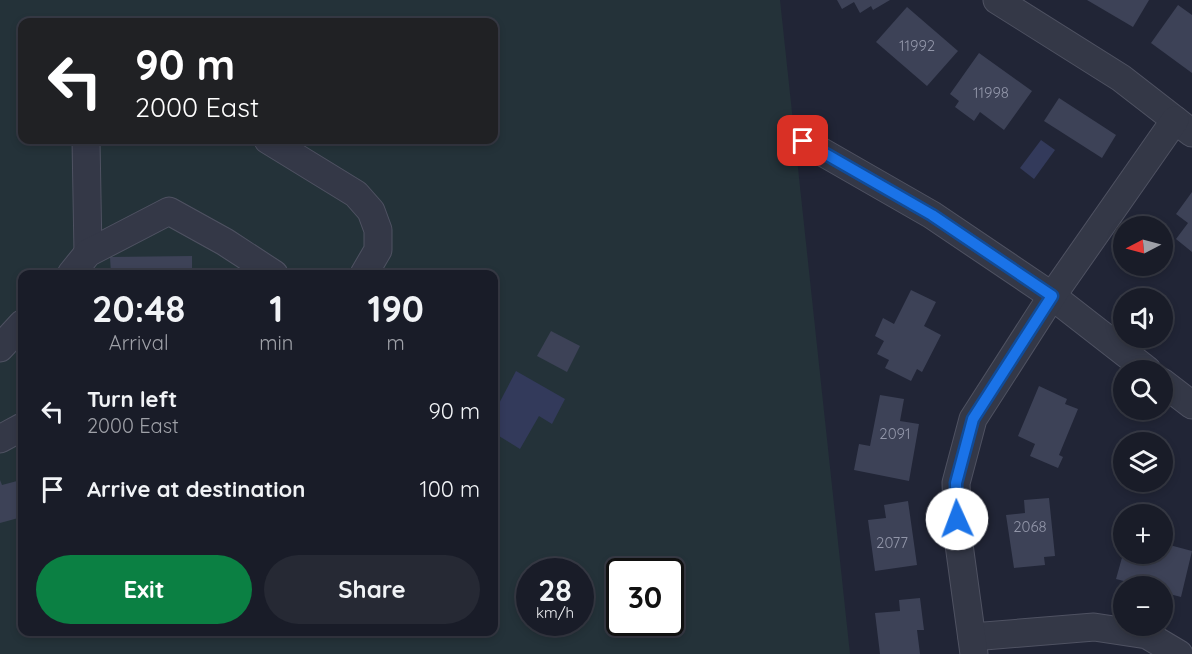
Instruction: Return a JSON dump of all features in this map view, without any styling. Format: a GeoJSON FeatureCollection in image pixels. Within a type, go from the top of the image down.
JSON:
{"type":"FeatureCollection","features":[{"type":"Feature","properties":{"kind":"street"},"geometry":{"type":"LineString","coordinates":[[996,0],[1121,78],[1183,126],[1052,296],[973,419],[956,483],[958,537],[973,645],[1094,627],[1147,635],[1179,654]]}},
{"type":"Feature","properties":{"kind":"street"},"geometry":{"type":"LineString","coordinates":[[803,141],[932,215],[1052,296],[1134,360]]}},
{"type":"Feature","properties":{"kind":"street"},"geometry":{"type":"LineString","coordinates":[[86,144],[88,253]]}},
{"type":"Feature","properties":{"kind":"street"},"geometry":{"type":"LineString","coordinates":[[275,144],[356,194],[371,211],[378,231],[378,250],[366,270]]}},
{"type":"Feature","properties":{"kind":"street"},"geometry":{"type":"LineString","coordinates":[[74,270],[88,253],[169,211],[225,242],[268,270]]}},
{"type":"Feature","properties":{"kind":"street"},"geometry":{"type":"LineString","coordinates":[[0,348],[18,328]]}},
{"type":"Feature","properties":{"kind":"street"},"geometry":{"type":"LineString","coordinates":[[1173,390],[1192,405]]}},
{"type":"Feature","properties":{"kind":"street"},"geometry":{"type":"LineString","coordinates":[[0,439],[18,429]]}},
{"type":"Feature","properties":{"kind":"shaded area"},"geometry":{"type":"Polygon","coordinates":[[[0,0],[780,0],[850,654],[0,654],[0,0]]]}},
{"type":"Feature","properties":{"kind":"water"},"geometry":{"type":"Polygon","coordinates":[[[1041,140],[1055,150],[1034,179],[1020,168],[1041,140]]]}},
{"type":"Feature","properties":{"kind":"water"},"geometry":{"type":"Polygon","coordinates":[[[516,371],[565,399],[552,424],[539,416],[520,449],[498,435],[498,405],[516,371]]]}},
{"type":"Feature","properties":{"kind":"building"},"geometry":{"type":"Polygon","coordinates":[[[837,0],[890,0],[873,10],[871,6],[860,13],[854,2],[842,9],[837,0]]]}},
{"type":"Feature","properties":{"kind":"building"},"geometry":{"type":"Polygon","coordinates":[[[1087,0],[1149,0],[1133,27],[1087,0]]]}},
{"type":"Feature","properties":{"kind":"building"},"geometry":{"type":"Polygon","coordinates":[[[1178,5],[1192,15],[1192,73],[1151,43],[1178,5]]]}},
{"type":"Feature","properties":{"kind":"building"},"geometry":{"type":"Polygon","coordinates":[[[907,7],[958,51],[927,86],[876,42],[907,7]]]}},
{"type":"Feature","properties":{"kind":"building"},"geometry":{"type":"Polygon","coordinates":[[[979,53],[1032,91],[1004,130],[980,112],[974,121],[955,107],[959,101],[950,94],[979,53]]]}},
{"type":"Feature","properties":{"kind":"building"},"geometry":{"type":"Polygon","coordinates":[[[1059,98],[1116,135],[1102,158],[1044,121],[1059,98]]]}},
{"type":"Feature","properties":{"kind":"building"},"geometry":{"type":"Polygon","coordinates":[[[1192,192],[1192,252],[1176,239],[1188,223],[1176,214],[1192,192]]]}},
{"type":"Feature","properties":{"kind":"building"},"geometry":{"type":"Polygon","coordinates":[[[192,256],[192,270],[111,270],[110,257],[192,256]]]}},
{"type":"Feature","properties":{"kind":"building"},"geometry":{"type":"Polygon","coordinates":[[[216,268],[216,270],[192,270],[216,268]]]}},
{"type":"Feature","properties":{"kind":"building"},"geometry":{"type":"Polygon","coordinates":[[[911,290],[936,302],[924,326],[941,335],[922,372],[917,369],[911,381],[885,368],[889,360],[877,354],[884,341],[875,336],[883,318],[894,324],[911,290]]]}},
{"type":"Feature","properties":{"kind":"building"},"geometry":{"type":"Polygon","coordinates":[[[551,331],[580,346],[567,372],[537,356],[551,331]]]}},
{"type":"Feature","properties":{"kind":"building"},"geometry":{"type":"Polygon","coordinates":[[[1039,386],[1067,399],[1065,404],[1078,409],[1059,455],[1063,457],[1058,468],[1030,456],[1035,444],[1018,436],[1039,386]]]}},
{"type":"Feature","properties":{"kind":"building"},"geometry":{"type":"Polygon","coordinates":[[[880,395],[904,399],[900,421],[919,424],[909,481],[854,470],[859,444],[870,446],[880,395]]]}},
{"type":"Feature","properties":{"kind":"building"},"geometry":{"type":"Polygon","coordinates":[[[0,480],[2,485],[17,481],[18,518],[0,523],[0,480]]]}},
{"type":"Feature","properties":{"kind":"building"},"geometry":{"type":"Polygon","coordinates":[[[1049,498],[1055,556],[1044,557],[1045,565],[1014,568],[1006,515],[1025,513],[1024,500],[1049,498]]]}},
{"type":"Feature","properties":{"kind":"building"},"geometry":{"type":"Polygon","coordinates":[[[908,501],[917,565],[875,571],[868,520],[886,518],[884,505],[908,501]]]}},
{"type":"Feature","properties":{"kind":"building"},"geometry":{"type":"Polygon","coordinates":[[[1173,546],[1192,551],[1181,597],[1173,595],[1173,576],[1117,576],[1120,564],[1173,564],[1173,546]]]}},
{"type":"Feature","properties":{"kind":"building"},"geometry":{"type":"Polygon","coordinates":[[[920,598],[924,630],[917,630],[920,654],[880,654],[875,613],[900,611],[899,600],[920,598]]]}},
{"type":"Feature","properties":{"kind":"route"},"geometry":{"type":"LineString","coordinates":[[803,141],[932,215],[1052,296],[973,419],[956,483],[957,519]]}}]}
